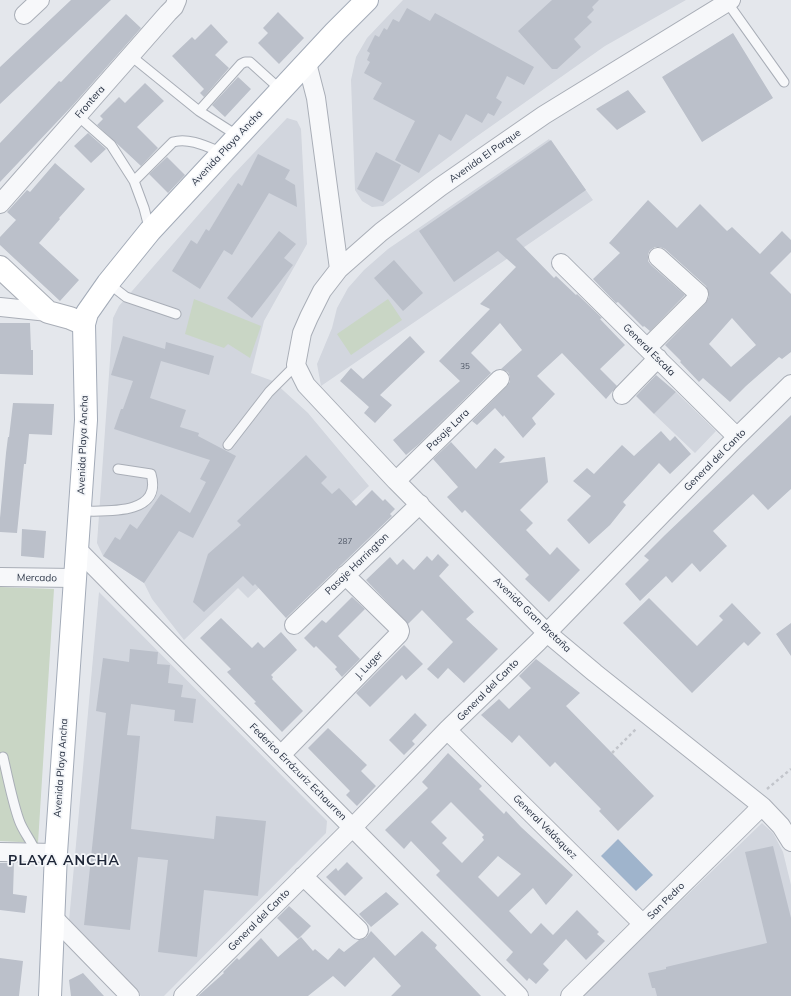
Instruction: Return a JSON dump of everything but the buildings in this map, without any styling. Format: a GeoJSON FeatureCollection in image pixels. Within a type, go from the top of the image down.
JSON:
{"type":"FeatureCollection","features":[{"type":"Feature","properties":{"kind":"main road","name":"Avenida Playa Ancha"},"geometry":{"type":"LineString","coordinates":[[50,996],[53,917],[46,853],[80,510],[86,420],[84,324],[87,313],[108,283],[150,231],[307,64],[335,32],[367,0]]}},
{"type":"Feature","properties":{"kind":"main road"},"geometry":{"type":"LineString","coordinates":[[0,267],[48,312],[70,318],[84,324]]}},
{"type":"Feature","properties":{"kind":"street"},"geometry":{"type":"LineString","coordinates":[[24,15],[40,0]]}},
{"type":"Feature","properties":{"kind":"street","name":"Frontera"},"geometry":{"type":"LineString","coordinates":[[0,204],[174,7],[177,0]]}},
{"type":"Feature","properties":{"kind":"street","name":"Avenida El Parque"},"geometry":{"type":"LineString","coordinates":[[296,365],[302,333],[322,291],[339,269],[381,232],[440,187],[531,124],[729,1]]}},
{"type":"Feature","properties":{"kind":"street"},"geometry":{"type":"LineString","coordinates":[[307,64],[316,98],[339,269]]}},
{"type":"Feature","properties":{"kind":"street"},"geometry":{"type":"LineString","coordinates":[[622,395],[652,353],[699,294],[658,256]]}},
{"type":"Feature","properties":{"kind":"street","name":"General Escala"},"geometry":{"type":"LineString","coordinates":[[561,262],[738,437]]}},
{"type":"Feature","properties":{"kind":"street"},"geometry":{"type":"LineString","coordinates":[[0,307],[48,312]]}},
{"type":"Feature","properties":{"kind":"street","name":"Avenida Gran Bretaña"},"geometry":{"type":"LineString","coordinates":[[296,365],[306,385],[396,481],[546,632],[758,803],[781,826],[791,842]]}},
{"type":"Feature","properties":{"kind":"street","name":"Pasaje Lara"},"geometry":{"type":"LineString","coordinates":[[396,481],[500,379]]}},
{"type":"Feature","properties":{"kind":"street","name":"General del Canto"},"geometry":{"type":"LineString","coordinates":[[183,996],[353,828],[448,730],[538,642],[546,632],[791,384]]}},
{"type":"Feature","properties":{"kind":"street","name":"Pasaje Harrington"},"geometry":{"type":"LineString","coordinates":[[294,625],[420,504]]}},
{"type":"Feature","properties":{"kind":"street","name":"Federico Errázuriz Echaurren"},"geometry":{"type":"LineString","coordinates":[[77,549],[519,996]]}},
{"type":"Feature","properties":{"kind":"street","name":"J. Luger"},"geometry":{"type":"LineString","coordinates":[[282,756],[399,634],[399,628],[345,575]]}},
{"type":"Feature","properties":{"kind":"street","name":"Mercado"},"geometry":{"type":"LineString","coordinates":[[0,577],[74,578]]}},
{"type":"Feature","properties":{"kind":"street","name":"General Velásquez"},"geometry":{"type":"LineString","coordinates":[[448,730],[643,924]]}},
{"type":"Feature","properties":{"kind":"street","name":"San Pedro"},"geometry":{"type":"LineString","coordinates":[[570,996],[643,924],[758,803]]}},
{"type":"Feature","properties":{"kind":"street"},"geometry":{"type":"LineString","coordinates":[[0,852],[46,853]]}},
{"type":"Feature","properties":{"kind":"street"},"geometry":{"type":"LineString","coordinates":[[303,876],[360,930]]}},
{"type":"Feature","properties":{"kind":"street"},"geometry":{"type":"LineString","coordinates":[[53,917],[130,996]]}},
{"type":"Feature","properties":{"kind":"lane"},"geometry":{"type":"LineString","coordinates":[[729,1],[784,82]]}},
{"type":"Feature","properties":{"kind":"lane"},"geometry":{"type":"LineString","coordinates":[[131,56],[199,111],[239,136]]}},
{"type":"Feature","properties":{"kind":"lane"},"geometry":{"type":"LineString","coordinates":[[199,111],[241,64],[245,62],[250,62],[281,90]]}},
{"type":"Feature","properties":{"kind":"lane"},"geometry":{"type":"LineString","coordinates":[[78,116],[111,145],[134,181],[144,208],[150,231]]}},
{"type":"Feature","properties":{"kind":"lane"},"geometry":{"type":"LineString","coordinates":[[134,181],[173,142],[179,140],[223,153]]}},
{"type":"Feature","properties":{"kind":"lane"},"geometry":{"type":"LineString","coordinates":[[108,283],[126,297],[176,314]]}},
{"type":"Feature","properties":{"kind":"lane"},"geometry":{"type":"LineString","coordinates":[[228,445],[269,392],[296,365]]}},
{"type":"Feature","properties":{"kind":"lane"},"geometry":{"type":"LineString","coordinates":[[80,510],[100,511],[132,508],[143,504],[149,498],[153,489],[151,474],[118,469]]}},
{"type":"Feature","properties":{"kind":"lane"},"geometry":{"type":"LineString","coordinates":[[3,757],[18,818],[23,831],[34,846],[46,853]]}},
{"type":"Feature","properties":{"kind":"path"},"geometry":{"type":"LineString","coordinates":[[612,753],[637,728]]}},
{"type":"Feature","properties":{"kind":"path"},"geometry":{"type":"LineString","coordinates":[[758,803],[791,768]]}},
{"type":"Feature","properties":{"kind":"shaded area"},"geometry":{"type":"Polygon","coordinates":[[[403,0],[686,0],[605,46],[473,139],[383,206],[372,207],[362,201],[355,190],[351,80],[356,57],[367,38],[403,0]]]}},
{"type":"Feature","properties":{"kind":"shaded area"},"geometry":{"type":"Polygon","coordinates":[[[287,118],[297,121],[301,129],[307,244],[264,321],[251,373],[273,381],[308,413],[369,486],[248,598],[238,588],[184,640],[152,599],[144,583],[103,556],[97,543],[113,318],[119,306],[233,175],[287,118]]]}},
{"type":"Feature","properties":{"kind":"shaded area"},"geometry":{"type":"Polygon","coordinates":[[[549,139],[593,200],[321,386],[317,364],[332,328],[337,308],[348,288],[364,270],[388,249],[549,139]]]}},
{"type":"Feature","properties":{"kind":"shaded area"},"geometry":{"type":"Polygon","coordinates":[[[676,392],[716,431],[695,453],[654,414],[676,392]]]}},
{"type":"Feature","properties":{"kind":"shaded area"},"geometry":{"type":"Polygon","coordinates":[[[99,592],[327,821],[326,833],[164,996],[141,996],[69,921],[99,592]]]}},
{"type":"Feature","properties":{"kind":"shaded area"},"geometry":{"type":"Polygon","coordinates":[[[762,823],[773,833],[783,852],[791,885],[791,996],[582,996],[762,823]]]}},
{"type":"Feature","properties":{"kind":"green space"},"geometry":{"type":"Polygon","coordinates":[[[194,299],[261,326],[250,358],[228,344],[224,348],[185,334],[194,299]]]}},
{"type":"Feature","properties":{"kind":"green space"},"geometry":{"type":"Polygon","coordinates":[[[388,299],[402,320],[351,355],[337,334],[388,299]]]}},
{"type":"Feature","properties":{"kind":"green space"},"geometry":{"type":"Polygon","coordinates":[[[0,587],[54,589],[38,843],[0,841],[0,587]]]}},
{"type":"Feature","properties":{"kind":"water"},"geometry":{"type":"Polygon","coordinates":[[[618,839],[653,875],[636,891],[601,856],[618,839]]]}},
{"type":"Feature","properties":{"kind":"district","name":"PLAYA ANCHA"},"geometry":{"type":"Point","coordinates":[64,861]}}]}
